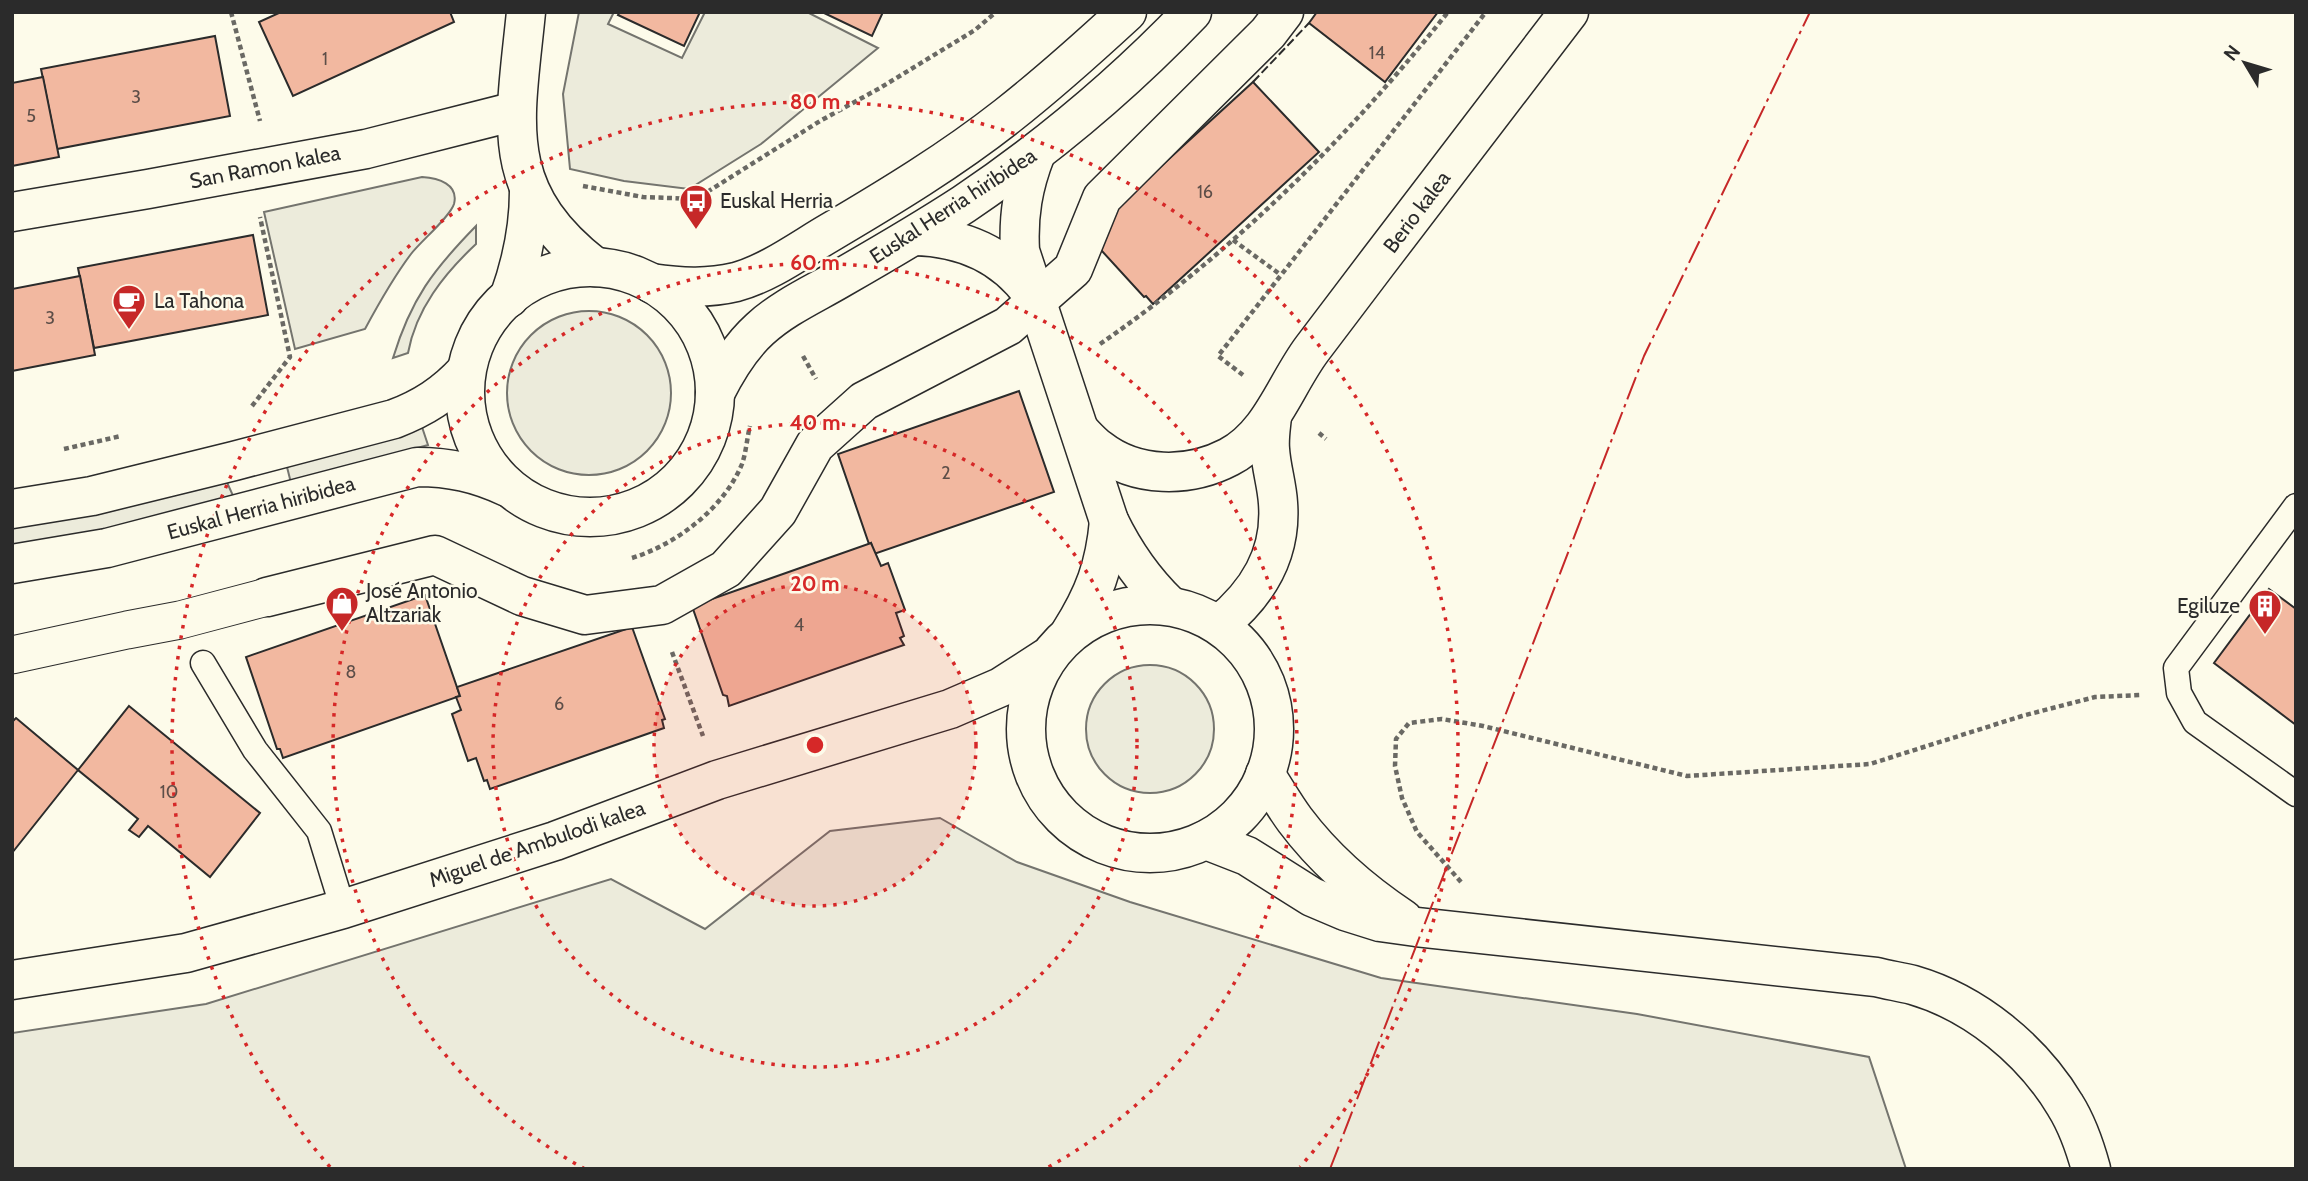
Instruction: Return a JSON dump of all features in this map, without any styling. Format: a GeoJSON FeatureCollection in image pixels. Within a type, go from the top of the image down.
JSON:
{"type":"FeatureCollection","features":[{"type":"Feature","properties":{"kind":"street"},"geometry":{"type":"LineString","coordinates":[[526,12],[516,111],[518,155],[529,191],[542,213],[557,233],[595,267]]}},
{"type":"Feature","properties":{"kind":"street","name":"Euskal Herria hiribidea"},"geometry":{"type":"LineString","coordinates":[[651,283],[681,288],[704,287],[735,282],[760,274],[864,213],[956,153],[1033,95],[1127,12]]}},
{"type":"Feature","properties":{"kind":"street","name":"Euskal Herria hiribidea"},"geometry":{"type":"LineString","coordinates":[[715,393],[741,348],[780,312],[914,236],[1036,153],[1104,97],[1192,12]]}},
{"type":"Feature","properties":{"kind":"street"},"geometry":{"type":"LineString","coordinates":[[12,655],[180,620],[435,555],[522,596],[585,615],[662,605],[726,569],[778,511],[816,445],[864,401],[1008,326],[1073,269],[1102,198],[1268,33],[1284,12]]}},
{"type":"Feature","properties":{"kind":"street","name":"Berio kalea"},"geometry":{"type":"LineString","coordinates":[[1080,431],[1100,450],[1124,464],[1152,471],[1179,472],[1207,467],[1232,456],[1254,438],[1272,416],[1309,353],[1569,12]]}},
{"type":"Feature","properties":{"kind":"street","name":"San Ramon kalea"},"geometry":{"type":"LineString","coordinates":[[12,212],[366,149],[516,111]]}},
{"type":"Feature","properties":{"kind":"street"},"geometry":{"type":"LineString","coordinates":[[1036,153],[1021,200],[1018,224],[1020,251],[1109,521],[1134,566],[1169,605]]}},
{"type":"Feature","properties":{"kind":"street"},"geometry":{"type":"LineString","coordinates":[[509,298],[519,272],[525,244],[529,191]]}},
{"type":"Feature","properties":{"kind":"street"},"geometry":{"type":"LineString","coordinates":[[914,236],[939,236],[986,251],[1023,282],[1037,301]]}},
{"type":"Feature","properties":{"kind":"street"},"geometry":{"type":"LineString","coordinates":[[595,267],[624,272],[651,283],[673,299],[691,318],[705,341],[712,366],[715,393],[711,425],[699,454],[679,480],[655,499],[625,512],[594,517],[563,515],[533,505],[507,487],[486,463],[471,434],[465,403],[466,370],[475,343],[489,318],[509,298],[535,280],[564,270],[595,267]]}},
{"type":"Feature","properties":{"kind":"street"},"geometry":{"type":"LineString","coordinates":[[12,509],[92,496],[394,419],[434,400],[451,387],[466,370]]}},
{"type":"Feature","properties":{"kind":"street","name":"Berio kalea"},"geometry":{"type":"LineString","coordinates":[[1219,625],[1241,607],[1271,560],[1277,531],[1278,503],[1269,447],[1272,416]]}},
{"type":"Feature","properties":{"kind":"street","name":"Euskal Herria hiribidea"},"geometry":{"type":"LineString","coordinates":[[12,564],[107,548],[417,467],[464,471],[507,487]]}},
{"type":"Feature","properties":{"kind":"street"},"geometry":{"type":"LineString","coordinates":[[1058,646],[1091,619],[1116,609],[1142,604],[1169,605],[1195,612],[1219,625],[1240,643],[1257,666],[1269,691],[1274,718],[1273,747],[1265,774],[1251,801],[1230,823],[1206,841],[1175,851],[1142,854],[1110,847],[1080,833],[1055,811],[1037,783],[1027,752],[1026,720],[1032,687],[1058,646],[1086,608],[1099,580],[1109,521]]}},
{"type":"Feature","properties":{"kind":"street","name":"Miguel de Ambulodi kalea"},"geometry":{"type":"LineString","coordinates":[[12,980],[186,953],[343,909],[555,841],[717,780],[950,709],[1001,687],[1058,646]]}},
{"type":"Feature","properties":{"kind":"street"},"geometry":{"type":"LineString","coordinates":[[1265,774],[1294,819],[1328,859],[1369,896],[1416,928]]}},
{"type":"Feature","properties":{"kind":"street"},"geometry":{"type":"LineString","coordinates":[[1206,841],[1247,856],[1312,897],[1380,922],[1876,977],[1914,985],[1951,1000],[1984,1019],[2024,1053],[2043,1073],[2066,1106],[2083,1142],[2091,1169]]}},
{"type":"Feature","properties":{"kind":"lane"},"geometry":{"type":"LineString","coordinates":[[2296,506],[2176,668],[2179,693],[2195,722],[2296,794]]}},
{"type":"Feature","properties":{"kind":"lane"},"geometry":{"type":"LineString","coordinates":[[202,663],[255,750],[319,831],[343,909]]}},
{"type":"Feature","properties":{"kind":"path"},"geometry":{"type":"LineString","coordinates":[[231,12],[254,95]]}},
{"type":"Feature","properties":{"kind":"path"},"geometry":{"type":"LineString","coordinates":[[578,185],[643,197],[696,200],[820,121],[975,30],[996,12]]}},
{"type":"Feature","properties":{"kind":"path"},"geometry":{"type":"LineString","coordinates":[[1089,351],[1138,317],[1233,240],[1338,140],[1448,12]]}},
{"type":"Feature","properties":{"kind":"path"},"geometry":{"type":"LineString","coordinates":[[1251,382],[1218,356],[1486,12]]}},
{"type":"Feature","properties":{"kind":"path"},"geometry":{"type":"LineString","coordinates":[[262,226],[290,357]]}},
{"type":"Feature","properties":{"kind":"path"},"geometry":{"type":"LineString","coordinates":[[1233,240],[1281,275]]}},
{"type":"Feature","properties":{"kind":"path"},"geometry":{"type":"LineString","coordinates":[[669,644],[704,738]]}},
{"type":"Feature","properties":{"kind":"path"},"geometry":{"type":"LineString","coordinates":[[1465,888],[1417,832],[1402,798],[1395,766],[1396,739],[1409,723],[1442,719],[1483,726],[1687,776],[1870,764],[2022,716],[2095,697],[2179,693]]}},
{"type":"Feature","properties":{"kind":"shaded area"},"geometry":{"type":"Polygon","coordinates":[[[579,12],[614,12],[608,24],[682,58],[705,12],[807,12],[878,48],[761,144],[689,189],[624,181],[570,169],[563,94],[579,12]]]}},
{"type":"Feature","properties":{"kind":"shaded area"},"geometry":{"type":"Polygon","coordinates":[[[422,177],[446,183],[453,191],[454,204],[447,216],[404,263],[365,329],[295,349],[264,212],[422,177]]]}},
{"type":"Feature","properties":{"kind":"shaded area"},"geometry":{"type":"Polygon","coordinates":[[[476,226],[476,244],[433,293],[418,322],[408,353],[393,358],[408,319],[425,286],[476,226]]]}},
{"type":"Feature","properties":{"kind":"shaded area"},"geometry":{"type":"Polygon","coordinates":[[[589,311],[620,317],[647,335],[665,362],[671,393],[665,424],[647,451],[620,469],[589,475],[558,469],[531,451],[513,424],[507,393],[513,362],[531,335],[558,317],[589,311]]]}},
{"type":"Feature","properties":{"kind":"shaded area"},"geometry":{"type":"Polygon","coordinates":[[[422,427],[428,445],[291,483],[286,463],[422,427]]]}},
{"type":"Feature","properties":{"kind":"shaded area"},"geometry":{"type":"Polygon","coordinates":[[[225,478],[235,500],[104,532],[12,546],[12,523],[225,478]]]}},
{"type":"Feature","properties":{"kind":"shaded area"},"geometry":{"type":"Polygon","coordinates":[[[1150,665],[1174,670],[1195,684],[1209,705],[1214,729],[1209,753],[1195,774],[1174,788],[1150,793],[1126,788],[1105,774],[1091,753],[1086,729],[1091,705],[1105,684],[1126,670],[1150,665]]]}},
{"type":"Feature","properties":{"kind":"shaded area"},"geometry":{"type":"Polygon","coordinates":[[[940,818],[1017,862],[1130,902],[1381,978],[1637,1014],[1869,1057],[1906,1169],[12,1169],[12,1033],[206,1004],[611,879],[705,929],[830,831],[940,818]]]}},
{"type":"Feature","properties":{"kind":"building"},"geometry":{"type":"Polygon","coordinates":[[[281,12],[450,12],[454,22],[293,96],[259,22],[281,12]]]}},
{"type":"Feature","properties":{"kind":"building"},"geometry":{"type":"Polygon","coordinates":[[[620,12],[700,12],[684,46],[618,15],[620,12]]]}},
{"type":"Feature","properties":{"kind":"building"},"geometry":{"type":"Polygon","coordinates":[[[822,12],[883,12],[872,36],[822,12]]]}},
{"type":"Feature","properties":{"kind":"building"},"geometry":{"type":"Polygon","coordinates":[[[1317,12],[1438,12],[1385,82],[1309,23],[1317,12]]]}},
{"type":"Feature","properties":{"kind":"building"},"geometry":{"type":"Polygon","coordinates":[[[215,36],[230,116],[57,149],[41,69],[215,36]]]}},
{"type":"Feature","properties":{"kind":"building"},"geometry":{"type":"Polygon","coordinates":[[[43,77],[59,157],[12,166],[12,83],[43,77]]]}},
{"type":"Feature","properties":{"kind":"building"},"geometry":{"type":"Polygon","coordinates":[[[1253,82],[1319,152],[1153,304],[1091,239],[1090,231],[1253,82]]]}},
{"type":"Feature","properties":{"kind":"building"},"geometry":{"type":"Polygon","coordinates":[[[253,235],[268,315],[94,348],[78,268],[253,235]]]}},
{"type":"Feature","properties":{"kind":"building"},"geometry":{"type":"Polygon","coordinates":[[[80,276],[95,355],[12,371],[12,289],[80,276]]]}},
{"type":"Feature","properties":{"kind":"building"},"geometry":{"type":"Polygon","coordinates":[[[1019,391],[1054,492],[874,554],[838,454],[1019,391]]]}},
{"type":"Feature","properties":{"kind":"building"},"geometry":{"type":"Polygon","coordinates":[[[871,543],[881,566],[888,563],[905,610],[896,613],[904,636],[900,638],[904,645],[729,706],[692,606],[871,543]]]}},
{"type":"Feature","properties":{"kind":"building","name":"Egiluze"},"geometry":{"type":"Polygon","coordinates":[[[2269,589],[2296,609],[2296,725],[2214,663],[2269,589]]]}},
{"type":"Feature","properties":{"kind":"building"},"geometry":{"type":"Polygon","coordinates":[[[425,595],[460,696],[283,758],[280,749],[277,749],[246,657],[425,595]]]}},
{"type":"Feature","properties":{"kind":"building"},"geometry":{"type":"Polygon","coordinates":[[[632,627],[665,719],[662,720],[664,728],[490,789],[487,780],[484,781],[476,758],[468,761],[452,714],[461,710],[456,697],[460,696],[457,687],[632,627]]]}},
{"type":"Feature","properties":{"kind":"building"},"geometry":{"type":"Polygon","coordinates":[[[129,706],[260,813],[210,877],[148,826],[139,837],[129,830],[138,819],[78,770],[129,706]]]}},
{"type":"Feature","properties":{"kind":"building"},"geometry":{"type":"Polygon","coordinates":[[[16,718],[78,770],[12,853],[12,722],[16,718]]]}},
{"type":"Feature","properties":{"kind":"fence"},"geometry":{"type":"LineString","coordinates":[[1253,82],[1309,23]]}},
{"type":"Feature","properties":{"kind":"power"},"geometry":{"type":"LineString","coordinates":[[1330,1169],[1644,356],[1810,12]]}},
{"type":"Feature","properties":{"kind":"place","name":"Euskal Herria"},"geometry":{"type":"Point","coordinates":[696,231]}},
{"type":"Feature","properties":{"kind":"place","name":"La Tahona"},"geometry":{"type":"Point","coordinates":[129,331]}},
{"type":"Feature","properties":{"kind":"place","name":"José Antonio Altzariak"},"geometry":{"type":"Point","coordinates":[342,633]}},
{"type":"Feature","properties":{"kind":"place","name":"Egiluze"},"geometry":{"type":"Point","coordinates":[2265,636]}}]}
